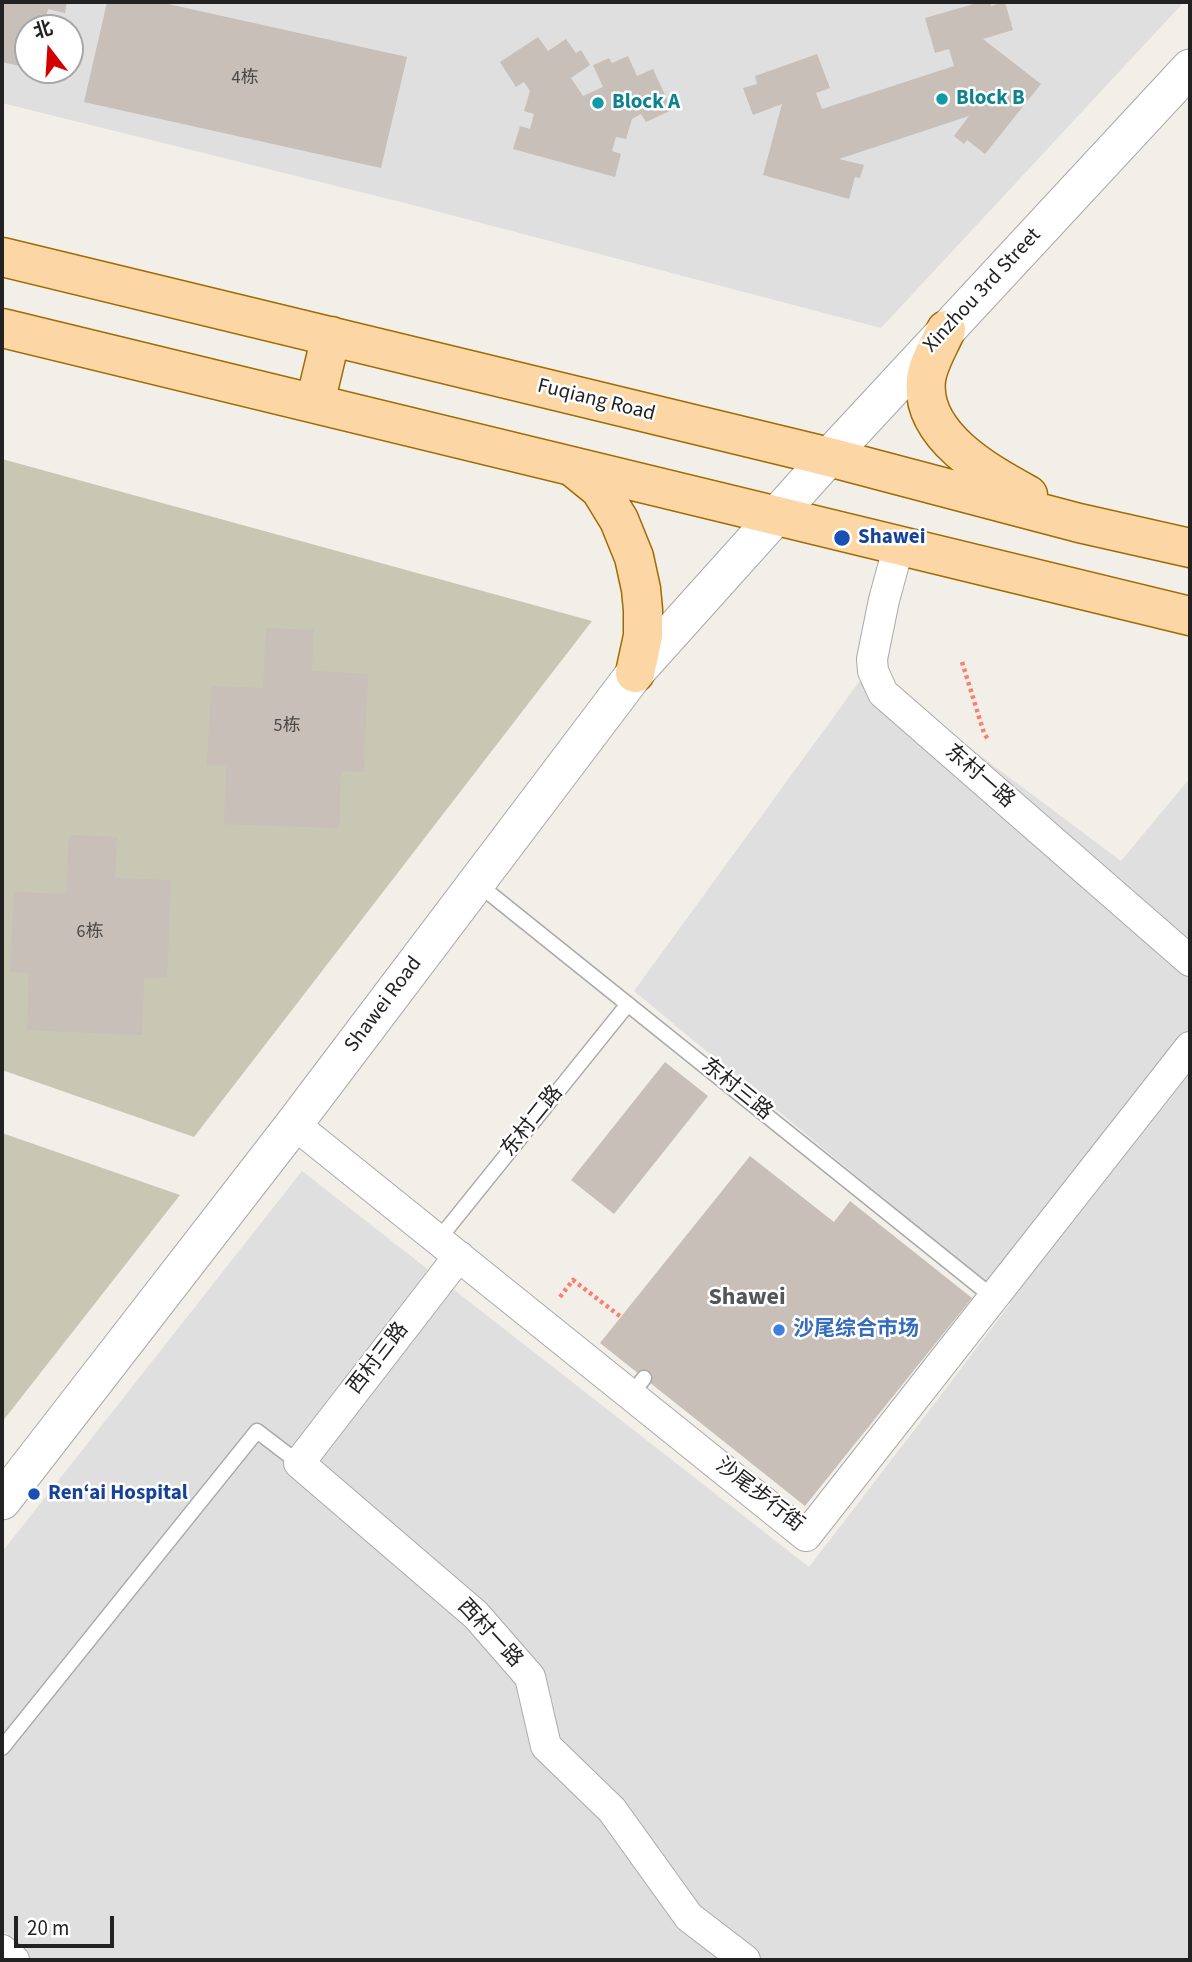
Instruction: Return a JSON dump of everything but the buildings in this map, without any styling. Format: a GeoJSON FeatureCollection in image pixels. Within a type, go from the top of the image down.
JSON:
{"type":"FeatureCollection","features":[{"type":"Feature","properties":{"kind":"main road","name":"Fuqiang Road"},"geometry":{"type":"LineString","coordinates":[[2,257],[829,457],[1079,523],[1190,548]]}},
{"type":"Feature","properties":{"kind":"main road"},"geometry":{"type":"LineString","coordinates":[[2,328],[1190,616]]}},
{"type":"Feature","properties":{"kind":"main road"},"geometry":{"type":"LineString","coordinates":[[946,330],[928,369],[926,384],[928,403],[936,422],[956,449],[986,472],[1079,523]]}},
{"type":"Feature","properties":{"kind":"main road"},"geometry":{"type":"LineString","coordinates":[[315,403],[331,336]]}},
{"type":"Feature","properties":{"kind":"main road"},"geometry":{"type":"LineString","coordinates":[[571,466],[600,489],[619,520],[634,557],[643,610],[643,636],[635,673]]}},
{"type":"Feature","properties":{"kind":"street","name":"Xinzhou 3rd Street"},"geometry":{"type":"LineString","coordinates":[[775,515],[1190,68]]}},
{"type":"Feature","properties":{"kind":"street","name":"Shawei Road"},"geometry":{"type":"LineString","coordinates":[[2,1501],[294,1124],[635,673],[775,515]]}},
{"type":"Feature","properties":{"kind":"street","name":"东村一路"},"geometry":{"type":"LineString","coordinates":[[899,545],[872,659],[873,671],[883,693],[1190,961]]}},
{"type":"Feature","properties":{"kind":"street","name":"沙尾步行街"},"geometry":{"type":"LineString","coordinates":[[294,1124],[448,1248],[638,1387],[806,1536],[1190,1047]]}},
{"type":"Feature","properties":{"kind":"street","name":"西村三路"},"geometry":{"type":"LineString","coordinates":[[299,1463],[448,1248]]}},
{"type":"Feature","properties":{"kind":"street","name":"西村一路"},"geometry":{"type":"LineString","coordinates":[[299,1463],[476,1615],[530,1677],[546,1746],[612,1810],[689,1917],[745,1960]]}},
{"type":"Feature","properties":{"kind":"street"},"geometry":{"type":"LineString","coordinates":[[2,1950],[14,1960]]}},
{"type":"Feature","properties":{"kind":"lane","name":"东村三路"},"geometry":{"type":"LineString","coordinates":[[477,883],[994,1298]]}},
{"type":"Feature","properties":{"kind":"lane","name":"东村二路"},"geometry":{"type":"LineString","coordinates":[[448,1248],[628,1004]]}},
{"type":"Feature","properties":{"kind":"lane"},"geometry":{"type":"LineString","coordinates":[[2,1748],[257,1431],[299,1463]]}},
{"type":"Feature","properties":{"kind":"path"},"geometry":{"type":"LineString","coordinates":[[962,662],[984,733],[994,748]]}},
{"type":"Feature","properties":{"kind":"path"},"geometry":{"type":"LineString","coordinates":[[573,1280],[621,1317]]}},
{"type":"Feature","properties":{"kind":"shaded area"},"geometry":{"type":"Polygon","coordinates":[[[2,2],[1184,2],[881,328],[409,204],[2,103],[2,2]]]}},
{"type":"Feature","properties":{"kind":"shaded area"},"geometry":{"type":"Polygon","coordinates":[[[2,459],[592,621],[194,1137],[2,1070],[2,459]]]}},
{"type":"Feature","properties":{"kind":"shaded area"},"geometry":{"type":"Polygon","coordinates":[[[867,671],[1121,861],[1190,778],[1190,1960],[12,1960],[23,1947],[2,1930],[2,1552],[302,1171],[809,1567],[1010,1304],[634,991],[867,671]]]}},
{"type":"Feature","properties":{"kind":"shaded area"},"geometry":{"type":"Polygon","coordinates":[[[2,1133],[180,1195],[2,1422],[2,1133]]]}},
{"type":"Feature","properties":{"kind":"place","name":"Block B"},"geometry":{"type":"Point","coordinates":[942,99]}},
{"type":"Feature","properties":{"kind":"place","name":"Block A"},"geometry":{"type":"Point","coordinates":[598,103]}},
{"type":"Feature","properties":{"kind":"place","name":"Shawei"},"geometry":{"type":"Point","coordinates":[842,538]}},
{"type":"Feature","properties":{"kind":"place","name":"沙尾综合市场"},"geometry":{"type":"Point","coordinates":[779,1330]}},
{"type":"Feature","properties":{"kind":"place","name":"Ren‘ai Hospital"},"geometry":{"type":"Point","coordinates":[34,1494]}},
{"type":"Feature","properties":{"kind":"district","name":"Shawei"},"geometry":{"type":"Point","coordinates":[747,1299]}}]}
